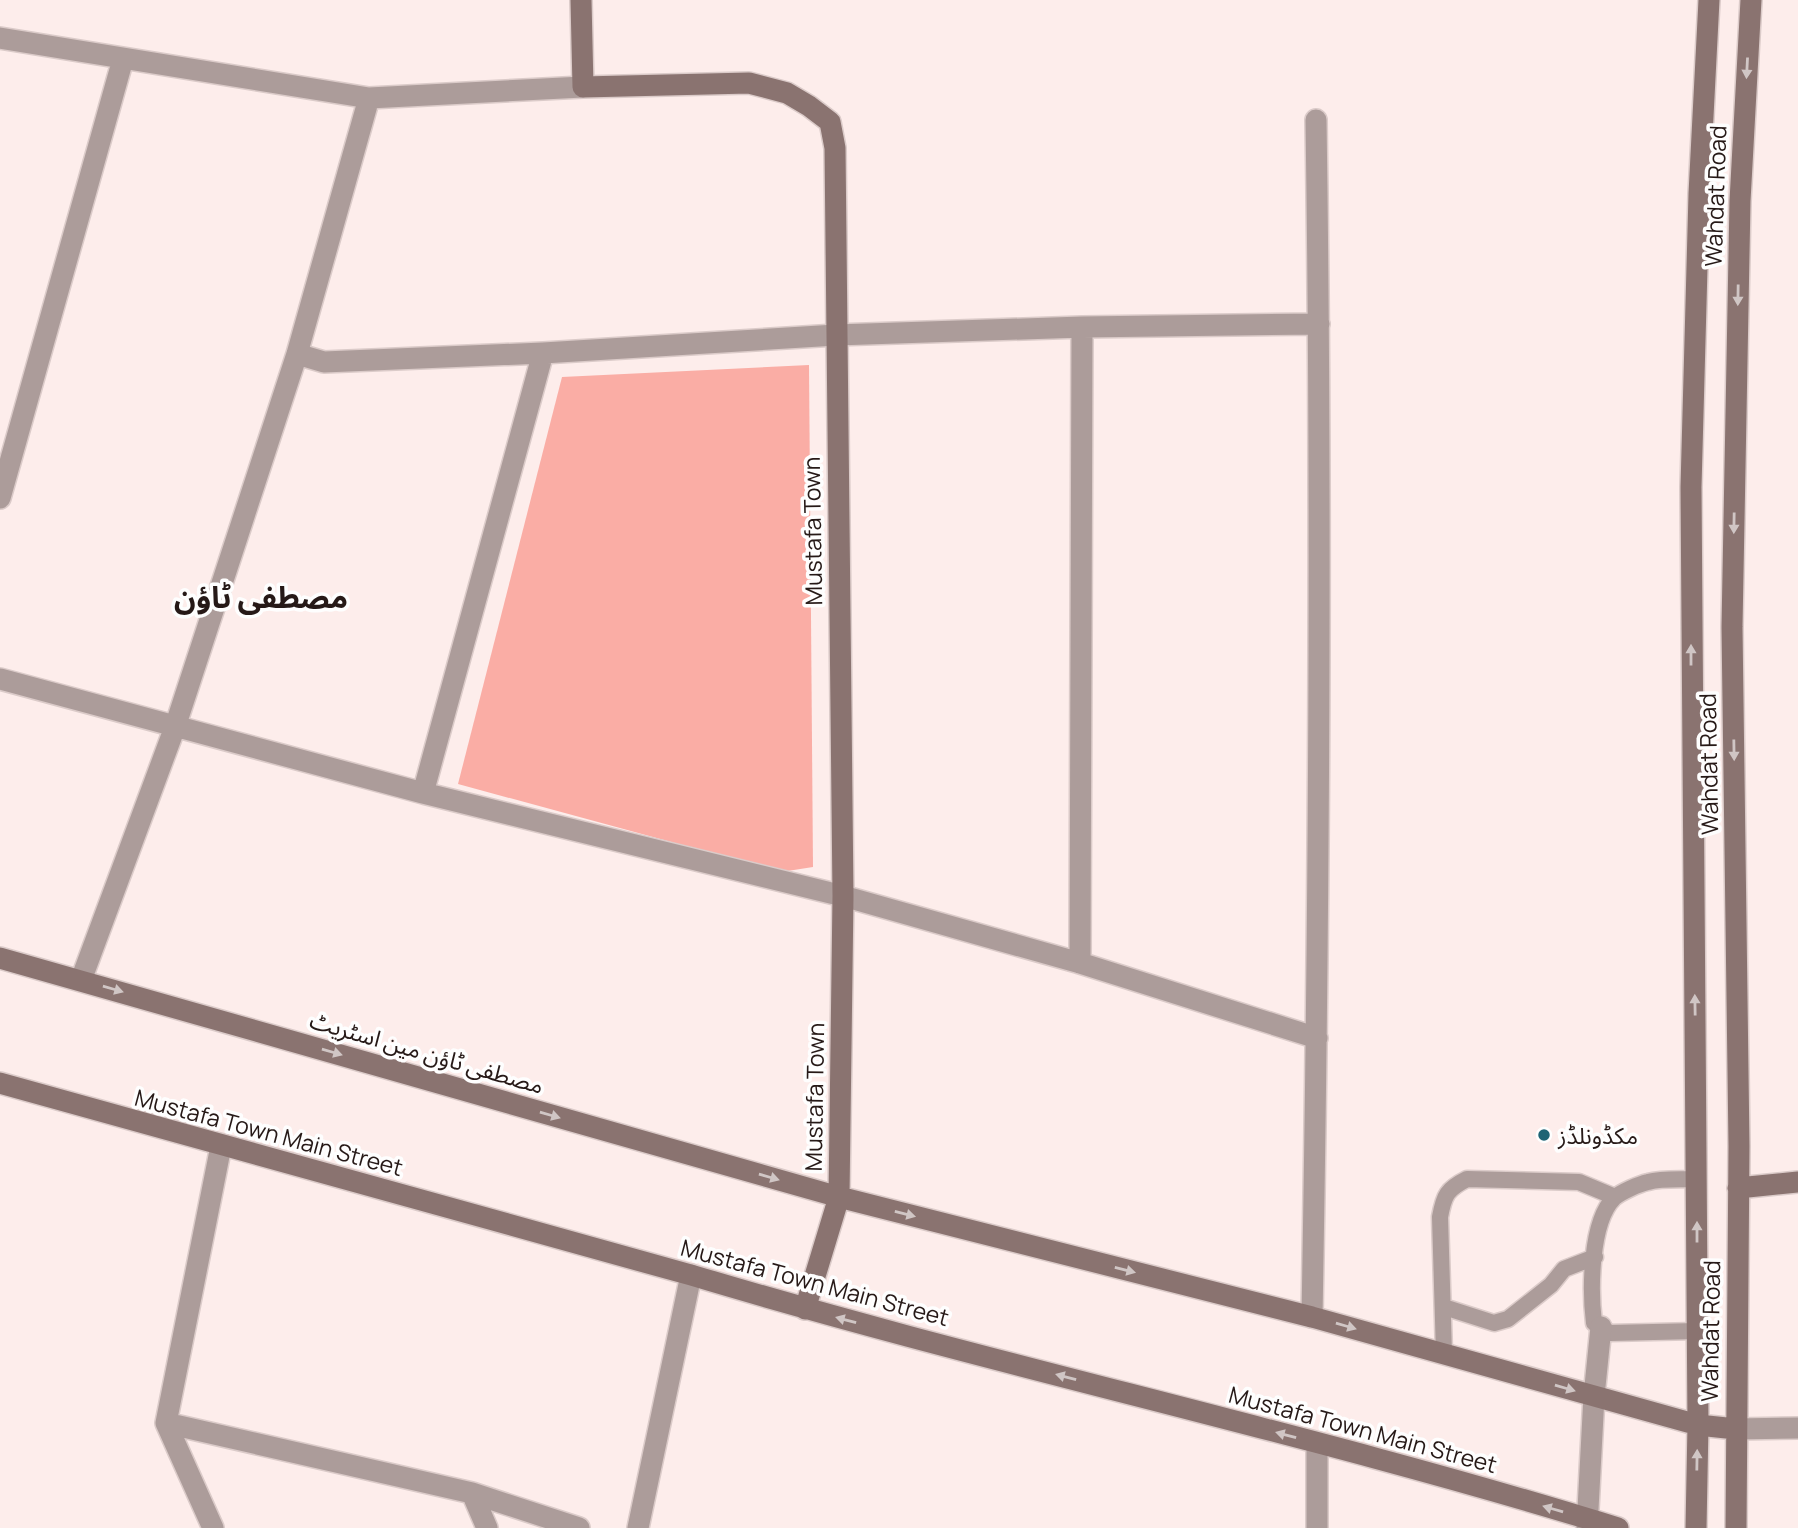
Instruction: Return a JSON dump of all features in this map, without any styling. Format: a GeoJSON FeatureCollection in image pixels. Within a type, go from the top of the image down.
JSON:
{"type":"FeatureCollection","features":[{"type":"Feature","properties":{"kind":"street"},"geometry":{"type":"LineString","coordinates":[[0,38],[369,98],[583,87],[581,0]]}},
{"type":"Feature","properties":{"kind":"street","name":"Wahdat Road"},"geometry":{"type":"LineString","coordinates":[[1696,1528],[1697,1178],[1691,487],[1699,194],[1709,0]]}},
{"type":"Feature","properties":{"kind":"street","name":"Wahdat Road"},"geometry":{"type":"LineString","coordinates":[[1737,1528],[1738,1188],[1732,627],[1740,201],[1751,0]]}},
{"type":"Feature","properties":{"kind":"street"},"geometry":{"type":"LineString","coordinates":[[0,498],[124,60]]}},
{"type":"Feature","properties":{"kind":"street","name":"Mustafa Town"},"geometry":{"type":"LineString","coordinates":[[583,87],[749,83],[787,93],[809,106],[830,122],[835,148],[843,896],[838,1197],[805,1309]]}},
{"type":"Feature","properties":{"kind":"street"},"geometry":{"type":"LineString","coordinates":[[81,980],[175,727],[297,354],[369,98]]}},
{"type":"Feature","properties":{"kind":"street"},"geometry":{"type":"LineString","coordinates":[[1312,1317],[1317,1038],[1319,324],[1316,120]]}},
{"type":"Feature","properties":{"kind":"street"},"geometry":{"type":"LineString","coordinates":[[297,354],[324,362],[543,353],[836,335],[1082,327],[1319,324]]}},
{"type":"Feature","properties":{"kind":"street"},"geometry":{"type":"LineString","coordinates":[[1080,963],[1082,327]]}},
{"type":"Feature","properties":{"kind":"street"},"geometry":{"type":"LineString","coordinates":[[424,793],[543,353]]}},
{"type":"Feature","properties":{"kind":"street"},"geometry":{"type":"LineString","coordinates":[[0,679],[424,793],[843,896],[1080,963],[1317,1038]]}},
{"type":"Feature","properties":{"kind":"street","name":"مصطفی ٹاؤن مین اسٹریٹ"},"geometry":{"type":"LineString","coordinates":[[0,958],[838,1197]]}},
{"type":"Feature","properties":{"kind":"street","name":"Mustafa Town Main Street"},"geometry":{"type":"LineString","coordinates":[[0,1083],[805,1309],[1317,1443],[1587,1523],[1618,1528]]}},
{"type":"Feature","properties":{"kind":"street"},"geometry":{"type":"LineString","coordinates":[[213,1528],[166,1423],[221,1146]]}},
{"type":"Feature","properties":{"kind":"street"},"geometry":{"type":"LineString","coordinates":[[1738,1188],[1798,1182]]}},
{"type":"Feature","properties":{"kind":"street"},"geometry":{"type":"LineString","coordinates":[[838,1197],[1312,1317],[1698,1425],[1736,1429],[1798,1428]]}},
{"type":"Feature","properties":{"kind":"street"},"geometry":{"type":"LineString","coordinates":[[638,1528],[691,1275]]}},
{"type":"Feature","properties":{"kind":"street"},"geometry":{"type":"LineString","coordinates":[[1587,1523],[1601,1327]]}},
{"type":"Feature","properties":{"kind":"street"},"geometry":{"type":"LineString","coordinates":[[166,1423],[472,1493],[579,1528]]}},
{"type":"Feature","properties":{"kind":"street"},"geometry":{"type":"LineString","coordinates":[[1317,1443],[1317,1528]]}},
{"type":"Feature","properties":{"kind":"street"},"geometry":{"type":"LineString","coordinates":[[472,1493],[487,1528]]}},
{"type":"Feature","properties":{"kind":"lane"},"geometry":{"type":"LineString","coordinates":[[1697,1178],[1648,1182],[1615,1197],[1597,1231],[1592,1306],[1594,1323],[1610,1333],[1697,1331]]}},
{"type":"Feature","properties":{"kind":"lane"},"geometry":{"type":"LineString","coordinates":[[1444,1354],[1440,1217],[1443,1199],[1453,1186],[1467,1179],[1579,1182],[1615,1197]]}},
{"type":"Feature","properties":{"kind":"lane"},"geometry":{"type":"LineString","coordinates":[[1444,1307],[1494,1323],[1508,1319],[1550,1285],[1564,1269],[1595,1256]]}},
{"type":"Feature","properties":{"kind":"shaded area"},"geometry":{"type":"Polygon","coordinates":[[[809,365],[813,867],[781,872],[458,784],[562,377],[809,365]]]}},
{"type":"Feature","properties":{"kind":"place","name":"مکڈونلڈز"},"geometry":{"type":"Point","coordinates":[1544,1135]}},
{"type":"Feature","properties":{"kind":"district","name":"مصطفی ٹاؤن"},"geometry":{"type":"Point","coordinates":[261,596]}}]}
